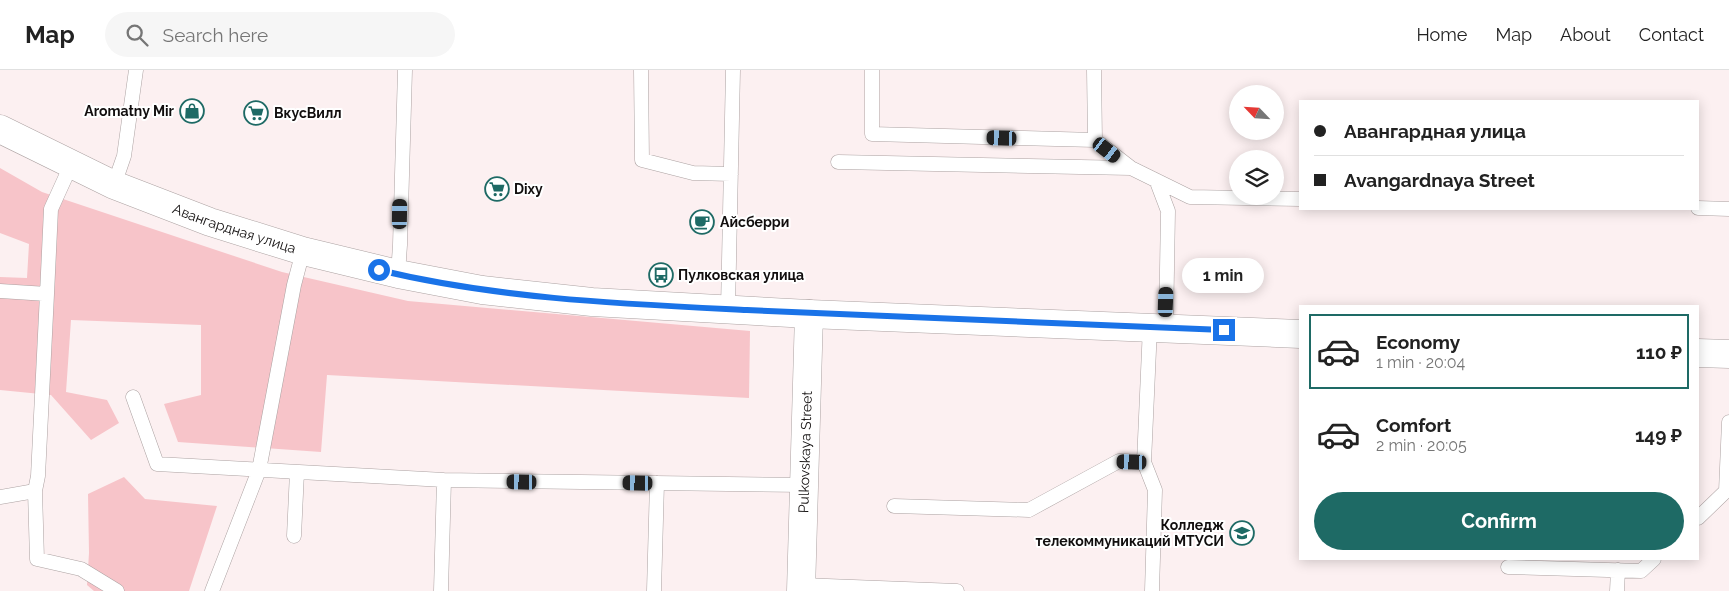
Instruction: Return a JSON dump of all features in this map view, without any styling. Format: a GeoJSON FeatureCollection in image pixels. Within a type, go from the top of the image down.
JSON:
{"type":"FeatureCollection","features":[{"type":"Feature","properties":{"kind":"main road","name":"Авангардная улица"},"geometry":{"type":"LineString","coordinates":[[0,129],[114,185],[210,222],[303,251],[398,274],[482,290],[592,302],[810,314]]}},
{"type":"Feature","properties":{"kind":"main road"},"geometry":{"type":"LineString","coordinates":[[810,314],[1299,334]]}},
{"type":"Feature","properties":{"kind":"main road","name":"Pulkovskaya Street"},"geometry":{"type":"LineString","coordinates":[[801,588],[810,314]]}},
{"type":"Feature","properties":{"kind":"main road"},"geometry":{"type":"LineString","coordinates":[[1699,352],[1729,354]]}},
{"type":"Feature","properties":{"kind":"lane"},"geometry":{"type":"LineString","coordinates":[[114,185],[124,156],[136,70]]}},
{"type":"Feature","properties":{"kind":"lane"},"geometry":{"type":"LineString","coordinates":[[398,274],[405,70]]}},
{"type":"Feature","properties":{"kind":"lane"},"geometry":{"type":"LineString","coordinates":[[641,70],[642,160],[693,173],[731,174]]}},
{"type":"Feature","properties":{"kind":"lane"},"geometry":{"type":"LineString","coordinates":[[728,309],[733,70]]}},
{"type":"Feature","properties":{"kind":"lane"},"geometry":{"type":"LineString","coordinates":[[872,70],[872,134],[1095,140],[1131,168],[1190,197],[1299,200]]}},
{"type":"Feature","properties":{"kind":"lane"},"geometry":{"type":"LineString","coordinates":[[1094,70],[1095,140]]}},
{"type":"Feature","properties":{"kind":"lane"},"geometry":{"type":"LineString","coordinates":[[838,162],[1131,168]]}},
{"type":"Feature","properties":{"kind":"lane"},"geometry":{"type":"LineString","coordinates":[[71,165],[51,209],[38,476],[35,491],[37,559],[82,569],[117,591]]}},
{"type":"Feature","properties":{"kind":"lane"},"geometry":{"type":"LineString","coordinates":[[1152,591],[1155,490],[1144,462],[1168,211],[1157,182]]}},
{"type":"Feature","properties":{"kind":"lane"},"geometry":{"type":"LineString","coordinates":[[1699,208],[1729,209]]}},
{"type":"Feature","properties":{"kind":"lane"},"geometry":{"type":"LineString","coordinates":[[212,591],[259,470],[294,285],[303,251]]}},
{"type":"Feature","properties":{"kind":"lane"},"geometry":{"type":"LineString","coordinates":[[0,290],[47,294]]}},
{"type":"Feature","properties":{"kind":"lane"},"geometry":{"type":"LineString","coordinates":[[133,397],[157,464],[444,480],[804,485]]}},
{"type":"Feature","properties":{"kind":"lane"},"geometry":{"type":"LineString","coordinates":[[1699,517],[1726,491],[1729,422]]}},
{"type":"Feature","properties":{"kind":"lane"},"geometry":{"type":"LineString","coordinates":[[894,506],[1029,510],[1119,461],[1144,462]]}},
{"type":"Feature","properties":{"kind":"lane"},"geometry":{"type":"LineString","coordinates":[[294,536],[297,472]]}},
{"type":"Feature","properties":{"kind":"lane"},"geometry":{"type":"LineString","coordinates":[[441,591],[444,480]]}},
{"type":"Feature","properties":{"kind":"lane"},"geometry":{"type":"LineString","coordinates":[[654,591],[657,483]]}},
{"type":"Feature","properties":{"kind":"lane"},"geometry":{"type":"LineString","coordinates":[[0,497],[35,491]]}},
{"type":"Feature","properties":{"kind":"lane"},"geometry":{"type":"LineString","coordinates":[[1508,567],[1641,571],[1653,560]]}},
{"type":"Feature","properties":{"kind":"lane"},"geometry":{"type":"LineString","coordinates":[[1617,591],[1618,570]]}},
{"type":"Feature","properties":{"kind":"lane"},"geometry":{"type":"LineString","coordinates":[[801,588],[956,591]]}},
{"type":"Feature","properties":{"kind":"shaded area"},"geometry":{"type":"Polygon","coordinates":[[[0,168],[42,192],[282,272],[408,301],[750,331],[749,398],[327,375],[321,452],[178,442],[164,404],[201,395],[201,325],[71,320],[66,392],[107,400],[119,423],[91,440],[51,395],[0,390],[0,277],[27,278],[29,244],[0,233],[0,168]]]}},
{"type":"Feature","properties":{"kind":"shaded area"},"geometry":{"type":"Polygon","coordinates":[[[124,477],[145,499],[217,506],[189,591],[94,591],[87,585],[89,553],[88,494],[124,477]]]}},
{"type":"Feature","properties":{"kind":"place","name":"Aromatny Mir"},"geometry":{"type":"Point","coordinates":[192,111]}},
{"type":"Feature","properties":{"kind":"place","name":"ВкусВилл"},"geometry":{"type":"Point","coordinates":[256,113]}},
{"type":"Feature","properties":{"kind":"place","name":"Dixy"},"geometry":{"type":"Point","coordinates":[497,189]}},
{"type":"Feature","properties":{"kind":"place","name":"Айсберри"},"geometry":{"type":"Point","coordinates":[702,222]}},
{"type":"Feature","properties":{"kind":"place","name":"Пулковская улица"},"geometry":{"type":"Point","coordinates":[661,275]}},
{"type":"Feature","properties":{"kind":"place","name":"Колледж телекоммуникаций МТУСИ"},"geometry":{"type":"Point","coordinates":[1242,533]}},
{"type":"Feature","properties":{"kind":"route"},"geometry":{"type":"LineString","coordinates":[[379,270],[482,290],[592,302],[837,315],[1224,330]]}}]}
